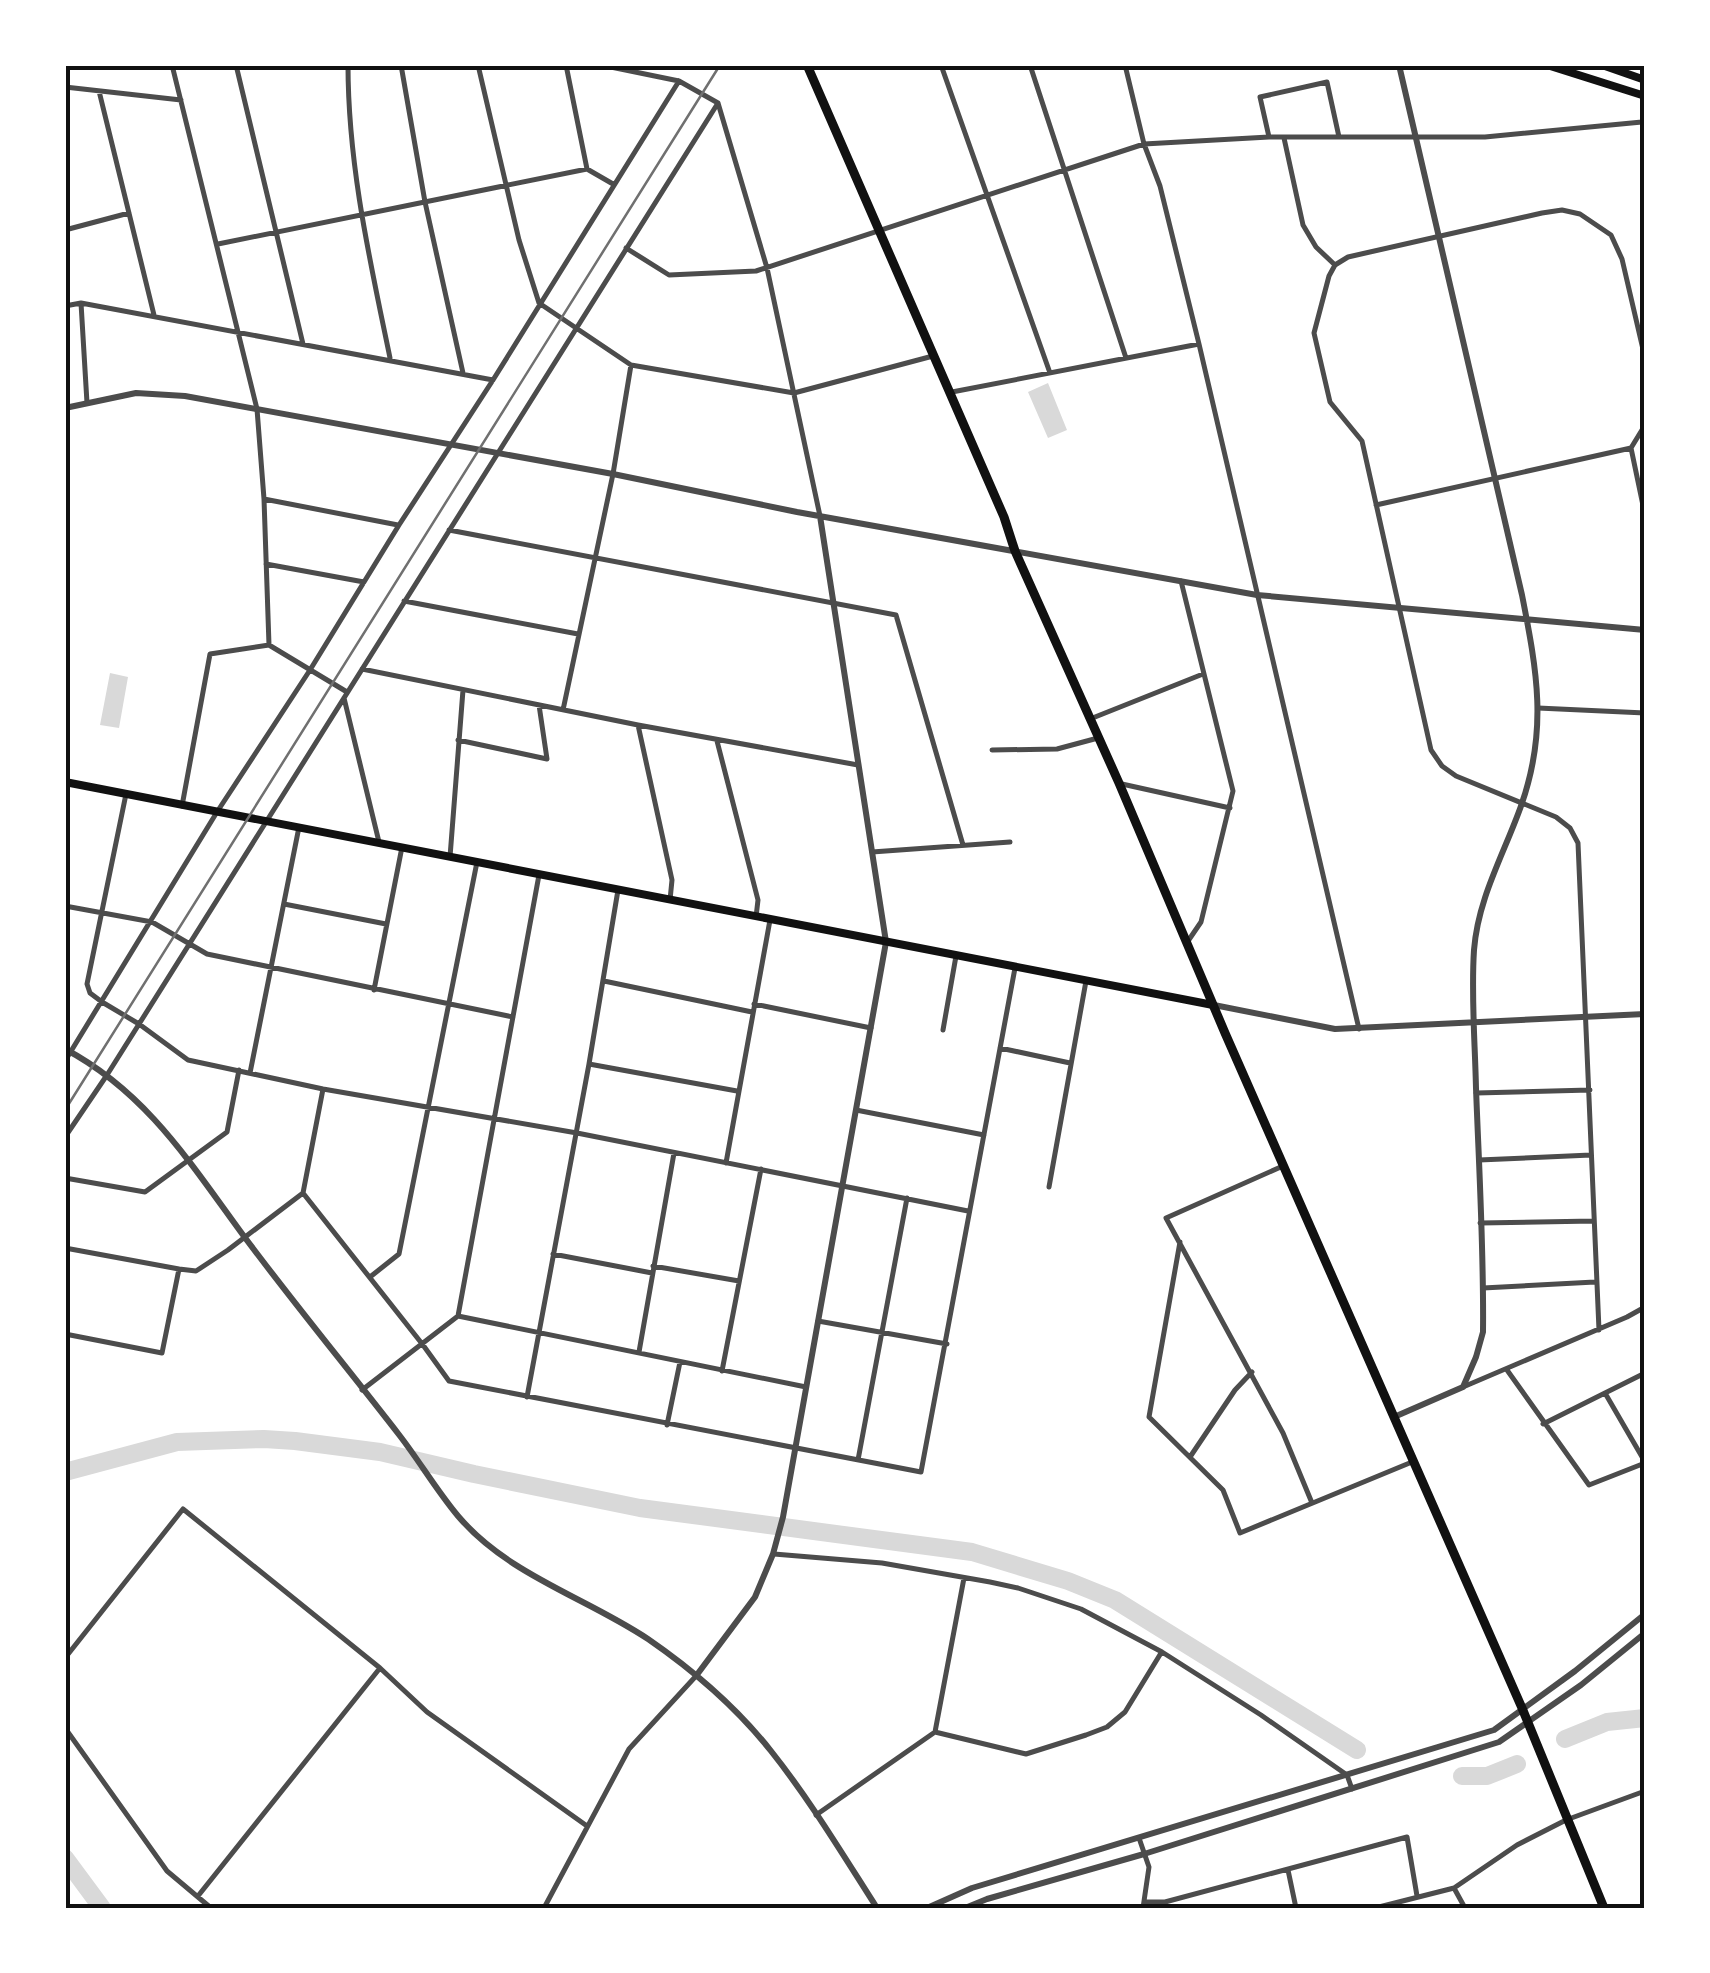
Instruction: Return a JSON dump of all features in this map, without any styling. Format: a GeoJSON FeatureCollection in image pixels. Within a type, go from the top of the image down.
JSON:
{"type":"FeatureCollection","features":[{"type":"Feature","properties":{"kind":"highway"},"geometry":{"type":"LineString","coordinates":[[807,65],[1186,944],[1522,1708],[1604,1908]]}},
{"type":"Feature","properties":{"kind":"main road"},"geometry":{"type":"LineString","coordinates":[[1547,65],[1645,96]]}},
{"type":"Feature","properties":{"kind":"main road"},"geometry":{"type":"LineString","coordinates":[[1602,65],[1645,80]]}},
{"type":"Feature","properties":{"kind":"main road"},"geometry":{"type":"LineString","coordinates":[[65,782],[1213,1005]]}},
{"type":"Feature","properties":{"kind":"street"},"geometry":{"type":"LineString","coordinates":[[172,65],[257,409],[269,645]]}},
{"type":"Feature","properties":{"kind":"street"},"geometry":{"type":"LineString","coordinates":[[236,65],[304,345]]}},
{"type":"Feature","properties":{"kind":"street"},"geometry":{"type":"LineString","coordinates":[[348,65],[348,115],[361,215],[390,359]]}},
{"type":"Feature","properties":{"kind":"street"},"geometry":{"type":"LineString","coordinates":[[401,65],[463,373]]}},
{"type":"Feature","properties":{"kind":"street"},"geometry":{"type":"LineString","coordinates":[[478,65],[519,240],[539,303],[631,365],[794,393],[932,356]]}},
{"type":"Feature","properties":{"kind":"street"},"geometry":{"type":"LineString","coordinates":[[566,65],[587,169]]}},
{"type":"Feature","properties":{"kind":"street"},"geometry":{"type":"LineString","coordinates":[[544,1908],[629,1749],[696,1676],[755,1597],[773,1554],[784,1517],[886,942],[820,516],[767,268],[718,103],[679,80],[602,65]]}},
{"type":"Feature","properties":{"kind":"street"},"geometry":{"type":"LineString","coordinates":[[941,65],[1050,372]]}},
{"type":"Feature","properties":{"kind":"street"},"geometry":{"type":"LineString","coordinates":[[1030,65],[1126,358]]}},
{"type":"Feature","properties":{"kind":"street"},"geometry":{"type":"LineString","coordinates":[[1125,65],[1199,344],[1359,1028]]}},
{"type":"Feature","properties":{"kind":"street"},"geometry":{"type":"LineString","coordinates":[[1399,65],[1527,620],[1538,708],[1533,762],[1522,804],[1490,880],[1474,946],[1483,1332],[1463,1388]]}},
{"type":"Feature","properties":{"kind":"street"},"geometry":{"type":"LineString","coordinates":[[65,1060],[679,80]]}},
{"type":"Feature","properties":{"kind":"street"},"geometry":{"type":"LineString","coordinates":[[1269,137],[1260,98],[1327,82],[1339,136]]}},
{"type":"Feature","properties":{"kind":"street"},"geometry":{"type":"LineString","coordinates":[[65,87],[181,100]]}},
{"type":"Feature","properties":{"kind":"street"},"geometry":{"type":"LineString","coordinates":[[99,90],[154,315]]}},
{"type":"Feature","properties":{"kind":"street"},"geometry":{"type":"LineString","coordinates":[[65,1137],[718,103]]}},
{"type":"Feature","properties":{"kind":"street"},"geometry":{"type":"LineString","coordinates":[[626,248],[669,275],[756,271],[1144,144],[1269,137],[1485,136],[1642,122],[1645,118]]}},
{"type":"Feature","properties":{"kind":"street"},"geometry":{"type":"LineString","coordinates":[[1284,138],[1303,225],[1316,248],[1335,265]]}},
{"type":"Feature","properties":{"kind":"street"},"geometry":{"type":"LineString","coordinates":[[218,244],[587,169],[613,184]]}},
{"type":"Feature","properties":{"kind":"street"},"geometry":{"type":"LineString","coordinates":[[1599,1330],[1578,843],[1564,822],[1456,776],[1442,766],[1431,750],[1362,441],[1330,402],[1314,325],[1335,265],[1348,257],[1562,210],[1580,214],[1611,235],[1620,251],[1645,358]]}},
{"type":"Feature","properties":{"kind":"street"},"geometry":{"type":"LineString","coordinates":[[65,230],[129,213]]}},
{"type":"Feature","properties":{"kind":"street"},"geometry":{"type":"LineString","coordinates":[[65,306],[81,302],[493,380]]}},
{"type":"Feature","properties":{"kind":"street"},"geometry":{"type":"LineString","coordinates":[[81,302],[86,402]]}},
{"type":"Feature","properties":{"kind":"street"},"geometry":{"type":"LineString","coordinates":[[949,392],[1199,344]]}},
{"type":"Feature","properties":{"kind":"street"},"geometry":{"type":"LineString","coordinates":[[563,710],[631,365]]}},
{"type":"Feature","properties":{"kind":"street"},"geometry":{"type":"LineString","coordinates":[[65,408],[136,394],[160,394],[451,444],[1257,595],[1645,630]]}},
{"type":"Feature","properties":{"kind":"street"},"geometry":{"type":"LineString","coordinates":[[1376,505],[1630,448],[1645,425]]}},
{"type":"Feature","properties":{"kind":"street"},"geometry":{"type":"LineString","coordinates":[[1630,448],[1645,515]]}},
{"type":"Feature","properties":{"kind":"street"},"geometry":{"type":"LineString","coordinates":[[264,499],[399,525]]}},
{"type":"Feature","properties":{"kind":"street"},"geometry":{"type":"LineString","coordinates":[[448,530],[896,615],[963,845]]}},
{"type":"Feature","properties":{"kind":"street"},"geometry":{"type":"LineString","coordinates":[[266,564],[364,582]]}},
{"type":"Feature","properties":{"kind":"street"},"geometry":{"type":"LineString","coordinates":[[1181,582],[1233,791],[1201,922],[1186,944]]}},
{"type":"Feature","properties":{"kind":"street"},"geometry":{"type":"LineString","coordinates":[[404,600],[578,634]]}},
{"type":"Feature","properties":{"kind":"street"},"geometry":{"type":"LineString","coordinates":[[182,806],[210,654],[269,645],[346,695],[379,842]]}},
{"type":"Feature","properties":{"kind":"street"},"geometry":{"type":"LineString","coordinates":[[362,669],[858,765]]}},
{"type":"Feature","properties":{"kind":"street"},"geometry":{"type":"LineString","coordinates":[[1090,719],[1203,674]]}},
{"type":"Feature","properties":{"kind":"street"},"geometry":{"type":"LineString","coordinates":[[450,857],[463,689]]}},
{"type":"Feature","properties":{"kind":"street"},"geometry":{"type":"LineString","coordinates":[[458,740],[546,759],[539,705]]}},
{"type":"Feature","properties":{"kind":"street"},"geometry":{"type":"LineString","coordinates":[[1538,708],[1645,714]]}},
{"type":"Feature","properties":{"kind":"street"},"geometry":{"type":"LineString","coordinates":[[638,725],[672,880],[670,900]]}},
{"type":"Feature","properties":{"kind":"street"},"geometry":{"type":"LineString","coordinates":[[992,750],[1057,750],[1098,738]]}},
{"type":"Feature","properties":{"kind":"street"},"geometry":{"type":"LineString","coordinates":[[717,740],[758,900],[756,917]]}},
{"type":"Feature","properties":{"kind":"street"},"geometry":{"type":"LineString","coordinates":[[1119,783],[1230,808]]}},
{"type":"Feature","properties":{"kind":"street"},"geometry":{"type":"LineString","coordinates":[[126,794],[86,984],[102,1002],[188,1060],[970,1212]]}},
{"type":"Feature","properties":{"kind":"street"},"geometry":{"type":"LineString","coordinates":[[250,1073],[299,827]]}},
{"type":"Feature","properties":{"kind":"street"},"geometry":{"type":"LineString","coordinates":[[872,852],[1010,842]]}},
{"type":"Feature","properties":{"kind":"street"},"geometry":{"type":"LineString","coordinates":[[374,990],[402,847]]}},
{"type":"Feature","properties":{"kind":"street"},"geometry":{"type":"LineString","coordinates":[[370,1276],[399,1254],[477,862]]}},
{"type":"Feature","properties":{"kind":"street"},"geometry":{"type":"LineString","coordinates":[[362,1390],[458,1316],[539,875]]}},
{"type":"Feature","properties":{"kind":"street"},"geometry":{"type":"LineString","coordinates":[[527,1397],[590,1064],[618,890]]}},
{"type":"Feature","properties":{"kind":"street"},"geometry":{"type":"LineString","coordinates":[[284,904],[386,924]]}},
{"type":"Feature","properties":{"kind":"street"},"geometry":{"type":"LineString","coordinates":[[65,906],[152,922],[206,954],[513,1018]]}},
{"type":"Feature","properties":{"kind":"street"},"geometry":{"type":"LineString","coordinates":[[726,1163],[770,920]]}},
{"type":"Feature","properties":{"kind":"street"},"geometry":{"type":"LineString","coordinates":[[943,1030],[956,956]]}},
{"type":"Feature","properties":{"kind":"street"},"geometry":{"type":"LineString","coordinates":[[303,1193],[424,1344],[449,1382],[921,1472],[1015,967]]}},
{"type":"Feature","properties":{"kind":"street"},"geometry":{"type":"LineString","coordinates":[[603,980],[752,1012]]}},
{"type":"Feature","properties":{"kind":"street"},"geometry":{"type":"LineString","coordinates":[[1048,1187],[1086,981]]}},
{"type":"Feature","properties":{"kind":"street"},"geometry":{"type":"LineString","coordinates":[[754,1004],[871,1028]]}},
{"type":"Feature","properties":{"kind":"street"},"geometry":{"type":"LineString","coordinates":[[1213,1005],[1335,1029],[1645,1014]]}},
{"type":"Feature","properties":{"kind":"street"},"geometry":{"type":"LineString","coordinates":[[1000,1048],[1070,1063]]}},
{"type":"Feature","properties":{"kind":"street"},"geometry":{"type":"LineString","coordinates":[[68,1050],[107,1075],[153,1116],[190,1160],[480,1540],[506,1559],[644,1637],[715,1692],[770,1749],[877,1908]]}},
{"type":"Feature","properties":{"kind":"street"},"geometry":{"type":"LineString","coordinates":[[590,1064],[738,1091]]}},
{"type":"Feature","properties":{"kind":"street"},"geometry":{"type":"LineString","coordinates":[[65,1178],[145,1192],[227,1132],[239,1070]]}},
{"type":"Feature","properties":{"kind":"street"},"geometry":{"type":"LineString","coordinates":[[65,1248],[196,1270],[303,1193],[323,1088]]}},
{"type":"Feature","properties":{"kind":"street"},"geometry":{"type":"LineString","coordinates":[[1476,1093],[1590,1090]]}},
{"type":"Feature","properties":{"kind":"street"},"geometry":{"type":"LineString","coordinates":[[856,1110],[984,1135]]}},
{"type":"Feature","properties":{"kind":"street"},"geometry":{"type":"LineString","coordinates":[[638,1352],[674,1152]]}},
{"type":"Feature","properties":{"kind":"street"},"geometry":{"type":"LineString","coordinates":[[1479,1160],[1592,1155]]}},
{"type":"Feature","properties":{"kind":"street"},"geometry":{"type":"LineString","coordinates":[[1283,1166],[1166,1218],[1252,1372],[1312,1503]]}},
{"type":"Feature","properties":{"kind":"street"},"geometry":{"type":"LineString","coordinates":[[722,1371],[760,1170]]}},
{"type":"Feature","properties":{"kind":"street"},"geometry":{"type":"LineString","coordinates":[[858,1460],[906,1198]]}},
{"type":"Feature","properties":{"kind":"street"},"geometry":{"type":"LineString","coordinates":[[1480,1223],[1594,1221]]}},
{"type":"Feature","properties":{"kind":"street"},"geometry":{"type":"LineString","coordinates":[[1180,1242],[1149,1417],[1223,1490],[1240,1533],[1412,1462]]}},
{"type":"Feature","properties":{"kind":"street"},"geometry":{"type":"LineString","coordinates":[[553,1254],[739,1282]]}},
{"type":"Feature","properties":{"kind":"street"},"geometry":{"type":"LineString","coordinates":[[65,1334],[162,1353],[179,1270]]}},
{"type":"Feature","properties":{"kind":"street"},"geometry":{"type":"LineString","coordinates":[[1483,1288],[1596,1282]]}},
{"type":"Feature","properties":{"kind":"street"},"geometry":{"type":"LineString","coordinates":[[1394,1417],[1645,1307]]}},
{"type":"Feature","properties":{"kind":"street"},"geometry":{"type":"LineString","coordinates":[[458,1316],[806,1386]]}},
{"type":"Feature","properties":{"kind":"street"},"geometry":{"type":"LineString","coordinates":[[818,1321],[946,1344]]}},
{"type":"Feature","properties":{"kind":"street"},"geometry":{"type":"LineString","coordinates":[[667,1425],[680,1362]]}},
{"type":"Feature","properties":{"kind":"street"},"geometry":{"type":"LineString","coordinates":[[1507,1370],[1589,1486],[1645,1463],[1605,1393]]}},
{"type":"Feature","properties":{"kind":"street"},"geometry":{"type":"LineString","coordinates":[[1190,1457],[1235,1390],[1252,1372]]}},
{"type":"Feature","properties":{"kind":"street"},"geometry":{"type":"LineString","coordinates":[[1543,1424],[1645,1373]]}},
{"type":"Feature","properties":{"kind":"street"},"geometry":{"type":"LineString","coordinates":[[65,1658],[183,1509],[380,1668],[427,1712],[587,1826]]}},
{"type":"Feature","properties":{"kind":"street"},"geometry":{"type":"LineString","coordinates":[[773,1554],[882,1564],[964,1578],[1018,1588],[1081,1609],[1162,1652],[1261,1715],[1347,1775],[1352,1789]]}},
{"type":"Feature","properties":{"kind":"street"},"geometry":{"type":"LineString","coordinates":[[816,1815],[934,1732],[964,1578]]}},
{"type":"Feature","properties":{"kind":"street"},"geometry":{"type":"LineString","coordinates":[[928,1908],[972,1888],[1494,1730],[1645,1614]]}},
{"type":"Feature","properties":{"kind":"street"},"geometry":{"type":"LineString","coordinates":[[965,1908],[1500,1742],[1581,1685],[1645,1633]]}},
{"type":"Feature","properties":{"kind":"street"},"geometry":{"type":"LineString","coordinates":[[934,1732],[1026,1754],[1096,1731],[1125,1712],[1162,1652]]}},
{"type":"Feature","properties":{"kind":"street"},"geometry":{"type":"LineString","coordinates":[[198,1896],[380,1668]]}},
{"type":"Feature","properties":{"kind":"street"},"geometry":{"type":"LineString","coordinates":[[65,1728],[167,1871],[211,1908]]}},
{"type":"Feature","properties":{"kind":"street"},"geometry":{"type":"LineString","coordinates":[[1375,1908],[1454,1888],[1517,1845],[1566,1820],[1645,1790]]}},
{"type":"Feature","properties":{"kind":"street"},"geometry":{"type":"LineString","coordinates":[[1138,1837],[1150,1867],[1143,1905],[1407,1837],[1417,1896]]}},
{"type":"Feature","properties":{"kind":"street"},"geometry":{"type":"LineString","coordinates":[[1288,1870],[1296,1908]]}},
{"type":"Feature","properties":{"kind":"street"},"geometry":{"type":"LineString","coordinates":[[1454,1888],[1465,1908]]}},
{"type":"Feature","properties":{"kind":"shaded area"},"geometry":{"type":"Polygon","coordinates":[[[1048,383],[1067,430],[1048,438],[1028,392],[1048,383]]]}},
{"type":"Feature","properties":{"kind":"shaded area"},"geometry":{"type":"Polygon","coordinates":[[[110,673],[128,677],[119,728],[100,725],[110,673]]]}},
{"type":"Feature","properties":{"kind":"waterway"},"geometry":{"type":"LineString","coordinates":[[65,1472],[177,1442],[295,1441],[380,1452],[640,1508],[972,1552],[1068,1581],[1115,1600],[1357,1750]]}},
{"type":"Feature","properties":{"kind":"waterway"},"geometry":{"type":"LineString","coordinates":[[1565,1739],[1607,1722],[1645,1718]]}},
{"type":"Feature","properties":{"kind":"waterway"},"geometry":{"type":"LineString","coordinates":[[1462,1776],[1487,1776],[1517,1764]]}},
{"type":"Feature","properties":{"kind":"waterway"},"geometry":{"type":"LineString","coordinates":[[65,1858],[102,1908]]}},
{"type":"Feature","properties":{"kind":"railway"},"geometry":{"type":"LineString","coordinates":[[65,1110],[720,65]]}}]}
